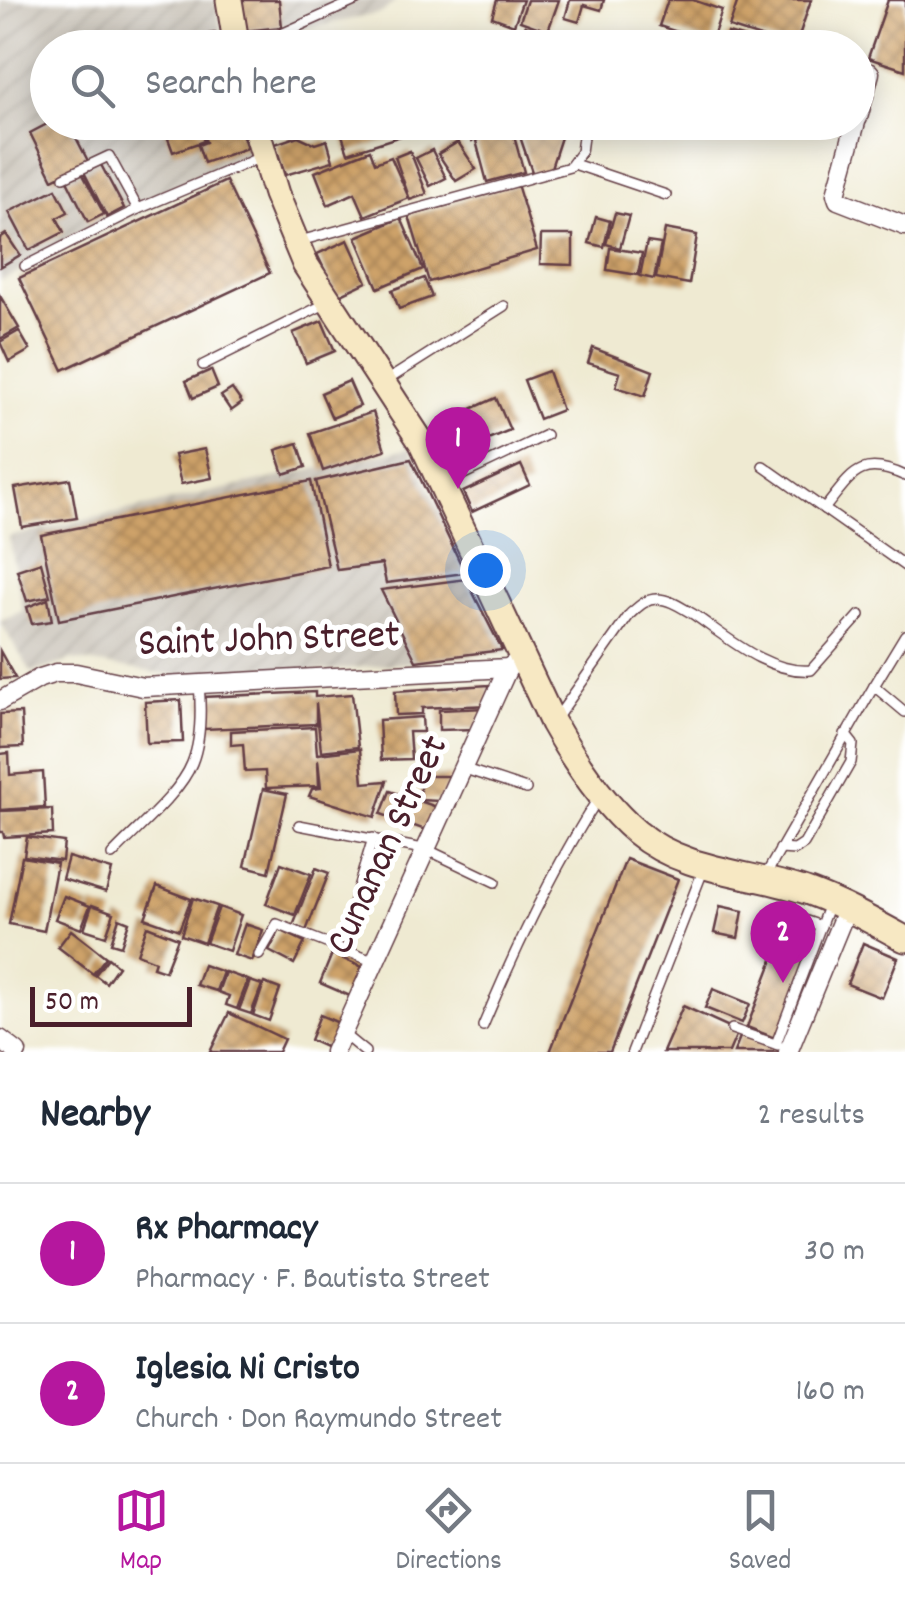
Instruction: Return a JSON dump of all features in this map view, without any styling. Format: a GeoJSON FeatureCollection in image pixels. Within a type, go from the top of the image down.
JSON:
{"type":"FeatureCollection","features":[{"type":"Feature","properties":{"kind":"main road"},"geometry":{"type":"LineString","coordinates":[[228,0],[234,30]]}},
{"type":"Feature","properties":{"kind":"main road"},"geometry":{"type":"LineString","coordinates":[[259,140],[294,242],[328,303],[422,443],[515,663],[576,762],[601,794],[635,832],[659,848],[705,866],[839,905],[905,939]]}},
{"type":"Feature","properties":{"kind":"street"},"geometry":{"type":"LineString","coordinates":[[851,140],[836,194],[838,200],[905,226]]}},
{"type":"Feature","properties":{"kind":"street","name":"Saint John Street"},"geometry":{"type":"LineString","coordinates":[[0,701],[56,673],[76,673],[143,687],[515,663]]}},
{"type":"Feature","properties":{"kind":"street","name":"Cunanan Street"},"geometry":{"type":"LineString","coordinates":[[334,1052],[515,663]]}},
{"type":"Feature","properties":{"kind":"street","name":"Saint John Street"},"geometry":{"type":"LineString","coordinates":[[0,687],[20,688]]}},
{"type":"Feature","properties":{"kind":"street"},"geometry":{"type":"LineString","coordinates":[[785,1048],[839,905]]}},
{"type":"Feature","properties":{"kind":"street"},"geometry":{"type":"LineString","coordinates":[[0,1039],[16,1052]]}},
{"type":"Feature","properties":{"kind":"lane"},"geometry":{"type":"LineString","coordinates":[[290,30],[357,0]]}},
{"type":"Feature","properties":{"kind":"lane"},"geometry":{"type":"LineString","coordinates":[[574,164],[582,140]]}},
{"type":"Feature","properties":{"kind":"lane"},"geometry":{"type":"LineString","coordinates":[[64,177],[109,156],[138,209]]}},
{"type":"Feature","properties":{"kind":"lane"},"geometry":{"type":"LineString","coordinates":[[25,266],[138,209],[263,156]]}},
{"type":"Feature","properties":{"kind":"lane"},"geometry":{"type":"LineString","coordinates":[[294,242],[574,164],[666,195]]}},
{"type":"Feature","properties":{"kind":"lane"},"geometry":{"type":"LineString","coordinates":[[203,364],[328,303]]}},
{"type":"Feature","properties":{"kind":"lane"},"geometry":{"type":"LineString","coordinates":[[384,382],[504,306]]}},
{"type":"Feature","properties":{"kind":"lane"},"geometry":{"type":"LineString","coordinates":[[441,485],[546,436]]}},
{"type":"Feature","properties":{"kind":"lane"},"geometry":{"type":"LineString","coordinates":[[762,466],[905,566]]}},
{"type":"Feature","properties":{"kind":"lane"},"geometry":{"type":"LineString","coordinates":[[824,509],[856,470],[878,466],[905,476]]}},
{"type":"Feature","properties":{"kind":"lane"},"geometry":{"type":"LineString","coordinates":[[553,723],[630,614],[642,603],[658,599],[676,604],[766,662],[796,672],[811,670],[860,615]]}},
{"type":"Feature","properties":{"kind":"lane"},"geometry":{"type":"LineString","coordinates":[[763,880],[905,635]]}},
{"type":"Feature","properties":{"kind":"lane"},"geometry":{"type":"LineString","coordinates":[[112,854],[173,790],[192,762],[201,701],[199,683]]}},
{"type":"Feature","properties":{"kind":"lane"},"geometry":{"type":"LineString","coordinates":[[874,686],[905,712]]}},
{"type":"Feature","properties":{"kind":"lane"},"geometry":{"type":"LineString","coordinates":[[780,849],[795,850],[804,844],[851,762],[853,744],[846,734]]}},
{"type":"Feature","properties":{"kind":"lane"},"geometry":{"type":"LineString","coordinates":[[465,769],[526,788]]}},
{"type":"Feature","properties":{"kind":"lane"},"geometry":{"type":"LineString","coordinates":[[483,1026],[567,846],[601,794]]}},
{"type":"Feature","properties":{"kind":"lane"},"geometry":{"type":"LineString","coordinates":[[299,825],[428,850],[496,882]]}},
{"type":"Feature","properties":{"kind":"lane"},"geometry":{"type":"LineString","coordinates":[[351,911],[373,838]]}},
{"type":"Feature","properties":{"kind":"lane"},"geometry":{"type":"LineString","coordinates":[[632,1052],[705,866]]}},
{"type":"Feature","properties":{"kind":"lane"},"geometry":{"type":"LineString","coordinates":[[732,1029],[785,1048],[821,926],[839,905]]}},
{"type":"Feature","properties":{"kind":"lane"},"geometry":{"type":"LineString","coordinates":[[786,914],[821,926]]}},
{"type":"Feature","properties":{"kind":"lane"},"geometry":{"type":"LineString","coordinates":[[260,955],[277,924],[376,962]]}},
{"type":"Feature","properties":{"kind":"lane"},"geometry":{"type":"LineString","coordinates":[[343,1034],[365,1052]]}},
{"type":"Feature","properties":{"kind":"shaded area"},"geometry":{"type":"Polygon","coordinates":[[[0,0],[216,0],[220,30],[30,30],[30,140],[247,140],[252,159],[0,281],[0,0]]]}},
{"type":"Feature","properties":{"kind":"shaded area"},"geometry":{"type":"Polygon","coordinates":[[[239,0],[396,0],[382,13],[299,30],[243,30],[239,0]]]}},
{"type":"Feature","properties":{"kind":"shaded area"},"geometry":{"type":"Polygon","coordinates":[[[410,448],[509,652],[337,670],[180,676],[72,660],[32,673],[0,622],[23,611],[9,537],[410,448]]]}},
{"type":"Feature","properties":{"kind":"building"},"geometry":{"type":"Polygon","coordinates":[[[241,0],[279,0],[282,27],[245,30],[241,0]]]}},
{"type":"Feature","properties":{"kind":"building"},"geometry":{"type":"Polygon","coordinates":[[[497,0],[523,0],[514,25],[492,17],[497,0]]]}},
{"type":"Feature","properties":{"kind":"building"},"geometry":{"type":"Polygon","coordinates":[[[527,0],[559,0],[548,30],[520,21],[527,0]]]}},
{"type":"Feature","properties":{"kind":"building"},"geometry":{"type":"Polygon","coordinates":[[[570,0],[604,0],[601,10],[584,5],[579,22],[565,18],[570,0]]]}},
{"type":"Feature","properties":{"kind":"building"},"geometry":{"type":"Polygon","coordinates":[[[668,0],[693,0],[722,10],[715,30],[671,30],[659,26],[668,0]]]}},
{"type":"Feature","properties":{"kind":"building"},"geometry":{"type":"Polygon","coordinates":[[[738,0],[811,0],[801,30],[729,27],[738,0]]]}},
{"type":"Feature","properties":{"kind":"building"},"geometry":{"type":"Polygon","coordinates":[[[888,0],[905,0],[905,70],[875,60],[875,38],[888,0]]]}},
{"type":"Feature","properties":{"kind":"building"},"geometry":{"type":"Polygon","coordinates":[[[34,140],[77,140],[88,161],[53,179],[34,140]]]}},
{"type":"Feature","properties":{"kind":"building"},"geometry":{"type":"Polygon","coordinates":[[[169,140],[204,140],[204,141],[173,152],[169,140]]]}},
{"type":"Feature","properties":{"kind":"building"},"geometry":{"type":"Polygon","coordinates":[[[244,140],[247,148],[204,163],[198,145],[244,140]]]}},
{"type":"Feature","properties":{"kind":"building"},"geometry":{"type":"Polygon","coordinates":[[[286,140],[315,144],[327,140],[333,161],[285,175],[275,144],[286,140]]]}},
{"type":"Feature","properties":{"kind":"building"},"geometry":{"type":"Polygon","coordinates":[[[344,140],[389,140],[348,153],[344,140]]]}},
{"type":"Feature","properties":{"kind":"building"},"geometry":{"type":"Polygon","coordinates":[[[515,140],[524,172],[487,182],[476,141],[515,140]]]}},
{"type":"Feature","properties":{"kind":"building"},"geometry":{"type":"Polygon","coordinates":[[[521,140],[560,140],[549,174],[532,172],[521,140]]]}},
{"type":"Feature","properties":{"kind":"building"},"geometry":{"type":"Polygon","coordinates":[[[458,142],[476,169],[456,181],[438,154],[458,142]]]}},
{"type":"Feature","properties":{"kind":"building"},"geometry":{"type":"Polygon","coordinates":[[[370,150],[375,163],[391,157],[409,198],[365,216],[355,193],[328,205],[315,172],[370,150]]]}},
{"type":"Feature","properties":{"kind":"building"},"geometry":{"type":"Polygon","coordinates":[[[432,150],[446,178],[430,186],[416,158],[432,150]]]}},
{"type":"Feature","properties":{"kind":"building"},"geometry":{"type":"Polygon","coordinates":[[[410,151],[427,194],[410,200],[395,157],[410,151]]]}},
{"type":"Feature","properties":{"kind":"building"},"geometry":{"type":"Polygon","coordinates":[[[100,163],[124,208],[107,217],[84,172],[100,163]]]}},
{"type":"Feature","properties":{"kind":"building"},"geometry":{"type":"Polygon","coordinates":[[[82,173],[104,214],[88,222],[67,180],[82,173]]]}},
{"type":"Feature","properties":{"kind":"building"},"geometry":{"type":"Polygon","coordinates":[[[226,181],[270,273],[63,370],[19,278],[226,181]]]}},
{"type":"Feature","properties":{"kind":"building"},"geometry":{"type":"Polygon","coordinates":[[[517,184],[537,250],[429,282],[409,216],[517,184]]]}},
{"type":"Feature","properties":{"kind":"building"},"geometry":{"type":"Polygon","coordinates":[[[56,189],[68,212],[57,218],[64,232],[29,250],[9,212],[56,189]]]}},
{"type":"Feature","properties":{"kind":"building"},"geometry":{"type":"Polygon","coordinates":[[[615,213],[629,216],[620,248],[606,244],[615,213]]]}},
{"type":"Feature","properties":{"kind":"building"},"geometry":{"type":"Polygon","coordinates":[[[596,217],[610,221],[604,247],[589,243],[596,217]]]}},
{"type":"Feature","properties":{"kind":"building"},"geometry":{"type":"Polygon","coordinates":[[[401,218],[423,269],[378,288],[356,237],[401,218]]]}},
{"type":"Feature","properties":{"kind":"building"},"geometry":{"type":"Polygon","coordinates":[[[665,229],[697,235],[689,284],[656,278],[665,229]]]}},
{"type":"Feature","properties":{"kind":"building"},"geometry":{"type":"Polygon","coordinates":[[[6,234],[20,255],[0,267],[0,238],[6,234]]]}},
{"type":"Feature","properties":{"kind":"building"},"geometry":{"type":"Polygon","coordinates":[[[541,235],[573,235],[573,265],[540,264],[541,235]]]}},
{"type":"Feature","properties":{"kind":"building"},"geometry":{"type":"Polygon","coordinates":[[[348,240],[367,282],[337,296],[317,254],[348,240]]]}},
{"type":"Feature","properties":{"kind":"building"},"geometry":{"type":"Polygon","coordinates":[[[647,242],[661,244],[654,279],[640,276],[647,242]]]}},
{"type":"Feature","properties":{"kind":"building"},"geometry":{"type":"Polygon","coordinates":[[[610,248],[642,253],[638,275],[607,270],[610,248]]]}},
{"type":"Feature","properties":{"kind":"building"},"geometry":{"type":"Polygon","coordinates":[[[424,278],[432,297],[399,309],[392,290],[424,278]]]}},
{"type":"Feature","properties":{"kind":"building"},"geometry":{"type":"Polygon","coordinates":[[[0,296],[19,328],[0,339],[0,296]]]}},
{"type":"Feature","properties":{"kind":"building"},"geometry":{"type":"Polygon","coordinates":[[[322,321],[335,351],[306,363],[293,333],[322,321]]]}},
{"type":"Feature","properties":{"kind":"building"},"geometry":{"type":"Polygon","coordinates":[[[19,331],[30,350],[9,362],[0,342],[19,331]]]}},
{"type":"Feature","properties":{"kind":"building"},"geometry":{"type":"Polygon","coordinates":[[[593,348],[653,371],[645,396],[616,387],[620,373],[588,363],[593,348]]]}},
{"type":"Feature","properties":{"kind":"building"},"geometry":{"type":"Polygon","coordinates":[[[211,370],[218,387],[193,398],[186,381],[211,370]]]}},
{"type":"Feature","properties":{"kind":"building"},"geometry":{"type":"Polygon","coordinates":[[[548,371],[562,410],[539,419],[524,380],[548,371]]]}},
{"type":"Feature","properties":{"kind":"building"},"geometry":{"type":"Polygon","coordinates":[[[349,381],[360,406],[332,418],[321,393],[349,381]]]}},
{"type":"Feature","properties":{"kind":"building"},"geometry":{"type":"Polygon","coordinates":[[[232,389],[242,403],[231,411],[221,396],[232,389]]]}},
{"type":"Feature","properties":{"kind":"building"},"geometry":{"type":"Polygon","coordinates":[[[496,398],[510,430],[476,444],[462,413],[496,398]]]}},
{"type":"Feature","properties":{"kind":"building"},"geometry":{"type":"Polygon","coordinates":[[[373,412],[385,450],[323,471],[310,433],[373,412]]]}},
{"type":"Feature","properties":{"kind":"building"},"geometry":{"type":"Polygon","coordinates":[[[298,443],[306,467],[284,474],[276,450],[298,443]]]}},
{"type":"Feature","properties":{"kind":"building"},"geometry":{"type":"Polygon","coordinates":[[[205,449],[212,478],[181,484],[174,455],[205,449]]]}},
{"type":"Feature","properties":{"kind":"building"},"geometry":{"type":"Polygon","coordinates":[[[411,459],[465,573],[386,583],[382,564],[337,570],[316,481],[411,459]]]}},
{"type":"Feature","properties":{"kind":"building"},"geometry":{"type":"Polygon","coordinates":[[[521,465],[530,485],[472,512],[463,492],[521,465]]]}},
{"type":"Feature","properties":{"kind":"building"},"geometry":{"type":"Polygon","coordinates":[[[70,479],[77,518],[22,527],[15,488],[70,479]]]}},
{"type":"Feature","properties":{"kind":"building"},"geometry":{"type":"Polygon","coordinates":[[[311,481],[328,566],[59,620],[41,535],[311,481]]]}},
{"type":"Feature","properties":{"kind":"building"},"geometry":{"type":"Polygon","coordinates":[[[41,562],[50,596],[27,601],[17,570],[41,562]]]}},
{"type":"Feature","properties":{"kind":"building"},"geometry":{"type":"Polygon","coordinates":[[[466,579],[502,650],[416,661],[381,590],[466,579]]]}},
{"type":"Feature","properties":{"kind":"building"},"geometry":{"type":"Polygon","coordinates":[[[48,599],[52,621],[32,624],[27,607],[48,599]]]}},
{"type":"Feature","properties":{"kind":"building"},"geometry":{"type":"Polygon","coordinates":[[[0,651],[15,678],[0,679],[0,651]]]}},
{"type":"Feature","properties":{"kind":"building"},"geometry":{"type":"Polygon","coordinates":[[[489,685],[490,705],[422,708],[422,714],[396,715],[395,691],[489,685]]]}},
{"type":"Feature","properties":{"kind":"building"},"geometry":{"type":"Polygon","coordinates":[[[315,692],[315,697],[352,694],[358,747],[321,751],[316,703],[316,724],[204,729],[202,697],[315,692]]]}},
{"type":"Feature","properties":{"kind":"building"},"geometry":{"type":"Polygon","coordinates":[[[181,700],[183,742],[147,743],[145,702],[181,700]]]}},
{"type":"Feature","properties":{"kind":"building"},"geometry":{"type":"Polygon","coordinates":[[[486,708],[476,729],[439,730],[439,710],[486,708]]]}},
{"type":"Feature","properties":{"kind":"building"},"geometry":{"type":"Polygon","coordinates":[[[21,713],[23,747],[0,748],[0,714],[21,713]]]}},
{"type":"Feature","properties":{"kind":"building"},"geometry":{"type":"Polygon","coordinates":[[[422,717],[423,732],[409,732],[411,759],[381,760],[379,720],[422,717]]]}},
{"type":"Feature","properties":{"kind":"building"},"geometry":{"type":"Polygon","coordinates":[[[315,727],[317,754],[360,749],[363,783],[387,781],[375,817],[309,796],[312,789],[321,788],[318,760],[319,786],[266,788],[265,771],[245,772],[243,744],[231,745],[231,731],[315,727]]]}},
{"type":"Feature","properties":{"kind":"building"},"geometry":{"type":"Polygon","coordinates":[[[9,753],[10,775],[43,772],[45,807],[0,810],[0,754],[9,753]]]}},
{"type":"Feature","properties":{"kind":"building"},"geometry":{"type":"Polygon","coordinates":[[[420,776],[452,776],[439,801],[420,800],[420,776]]]}},
{"type":"Feature","properties":{"kind":"building"},"geometry":{"type":"Polygon","coordinates":[[[263,789],[287,794],[269,872],[245,866],[263,789]]]}},
{"type":"Feature","properties":{"kind":"building"},"geometry":{"type":"Polygon","coordinates":[[[390,791],[437,807],[428,831],[381,814],[390,791]]]}},
{"type":"Feature","properties":{"kind":"building"},"geometry":{"type":"Polygon","coordinates":[[[52,809],[53,834],[4,837],[0,832],[0,811],[52,809]]]}},
{"type":"Feature","properties":{"kind":"building"},"geometry":{"type":"Polygon","coordinates":[[[27,837],[64,842],[62,861],[24,856],[27,837]]]}},
{"type":"Feature","properties":{"kind":"building"},"geometry":{"type":"Polygon","coordinates":[[[22,857],[57,863],[44,931],[9,924],[22,857]]]}},
{"type":"Feature","properties":{"kind":"building"},"geometry":{"type":"Polygon","coordinates":[[[68,857],[112,870],[106,892],[62,879],[68,857]]]}},
{"type":"Feature","properties":{"kind":"building"},"geometry":{"type":"Polygon","coordinates":[[[626,859],[678,879],[610,1052],[550,1052],[626,859]]]}},
{"type":"Feature","properties":{"kind":"building"},"geometry":{"type":"Polygon","coordinates":[[[281,863],[311,874],[295,915],[266,904],[281,863]]]}},
{"type":"Feature","properties":{"kind":"building"},"geometry":{"type":"Polygon","coordinates":[[[316,868],[329,873],[306,931],[293,926],[316,868]]]}},
{"type":"Feature","properties":{"kind":"building"},"geometry":{"type":"Polygon","coordinates":[[[157,886],[191,899],[179,930],[145,918],[157,886]]]}},
{"type":"Feature","properties":{"kind":"building"},"geometry":{"type":"Polygon","coordinates":[[[64,896],[90,906],[81,929],[55,919],[64,896]]]}},
{"type":"Feature","properties":{"kind":"building"},"geometry":{"type":"Polygon","coordinates":[[[193,898],[217,906],[204,943],[181,935],[193,898]]]}},
{"type":"Feature","properties":{"kind":"building"},"geometry":{"type":"Polygon","coordinates":[[[92,905],[114,913],[106,936],[84,929],[92,905]]]}},
{"type":"Feature","properties":{"kind":"building"},"geometry":{"type":"Polygon","coordinates":[[[720,906],[743,911],[738,938],[714,933],[720,906]]]}},
{"type":"Feature","properties":{"kind":"building"},"geometry":{"type":"Polygon","coordinates":[[[219,907],[241,915],[229,951],[206,943],[219,907]]]}},
{"type":"Feature","properties":{"kind":"building"},"geometry":{"type":"Polygon","coordinates":[[[119,918],[129,922],[121,946],[111,943],[119,918]]]}},
{"type":"Feature","properties":{"kind":"building"},"geometry":{"type":"Polygon","coordinates":[[[245,924],[263,930],[252,961],[234,955],[245,924]]]}},
{"type":"Feature","properties":{"kind":"building"},"geometry":{"type":"Polygon","coordinates":[[[147,926],[178,938],[165,971],[153,967],[155,961],[137,954],[147,926]]]}},
{"type":"Feature","properties":{"kind":"building"},"geometry":{"type":"Polygon","coordinates":[[[786,926],[820,939],[780,1040],[747,1027],[786,926]]]}},
{"type":"Feature","properties":{"kind":"building"},"geometry":{"type":"Polygon","coordinates":[[[71,930],[106,957],[93,974],[58,947],[71,930]]]}},
{"type":"Feature","properties":{"kind":"building"},"geometry":{"type":"Polygon","coordinates":[[[280,930],[305,942],[294,964],[269,951],[280,930]]]}},
{"type":"Feature","properties":{"kind":"building"},"geometry":{"type":"Polygon","coordinates":[[[863,943],[898,958],[882,998],[847,984],[863,943]]]}},
{"type":"Feature","properties":{"kind":"building"},"geometry":{"type":"Polygon","coordinates":[[[332,954],[362,967],[350,996],[320,983],[332,954]]]}},
{"type":"Feature","properties":{"kind":"building"},"geometry":{"type":"Polygon","coordinates":[[[108,958],[118,966],[106,983],[95,975],[108,958]]]}},
{"type":"Feature","properties":{"kind":"building"},"geometry":{"type":"Polygon","coordinates":[[[203,965],[223,972],[216,991],[196,985],[203,965]]]}},
{"type":"Feature","properties":{"kind":"building"},"geometry":{"type":"Polygon","coordinates":[[[225,972],[248,980],[237,1009],[226,1005],[229,996],[218,992],[225,972]]]}},
{"type":"Feature","properties":{"kind":"building"},"geometry":{"type":"Polygon","coordinates":[[[250,981],[262,985],[251,1014],[239,1010],[250,981]]]}},
{"type":"Feature","properties":{"kind":"building"},"geometry":{"type":"Polygon","coordinates":[[[264,983],[280,989],[269,1021],[253,1015],[264,983]]]}},
{"type":"Feature","properties":{"kind":"building"},"geometry":{"type":"Polygon","coordinates":[[[713,989],[750,1004],[742,1023],[705,1008],[713,989]]]}},
{"type":"Feature","properties":{"kind":"building"},"geometry":{"type":"Polygon","coordinates":[[[683,1006],[738,1031],[729,1052],[663,1052],[683,1006]]]}},
{"type":"Feature","properties":{"kind":"building"},"geometry":{"type":"Polygon","coordinates":[[[229,1013],[284,1039],[278,1052],[210,1052],[229,1013]]]}},
{"type":"Feature","properties":{"kind":"building"},"geometry":{"type":"Polygon","coordinates":[[[320,1015],[341,1024],[330,1049],[310,1040],[320,1015]]]}},
{"type":"Feature","properties":{"kind":"building"},"geometry":{"type":"Polygon","coordinates":[[[742,1032],[780,1048],[779,1052],[734,1052],[742,1032]]]}},
{"type":"Feature","properties":{"kind":"place","name":"Rx Pharmacy"},"geometry":{"type":"Point","coordinates":[458,489]}},
{"type":"Feature","properties":{"kind":"place","name":"Iglesia Ni Cristo"},"geometry":{"type":"Point","coordinates":[783,983]}}]}
